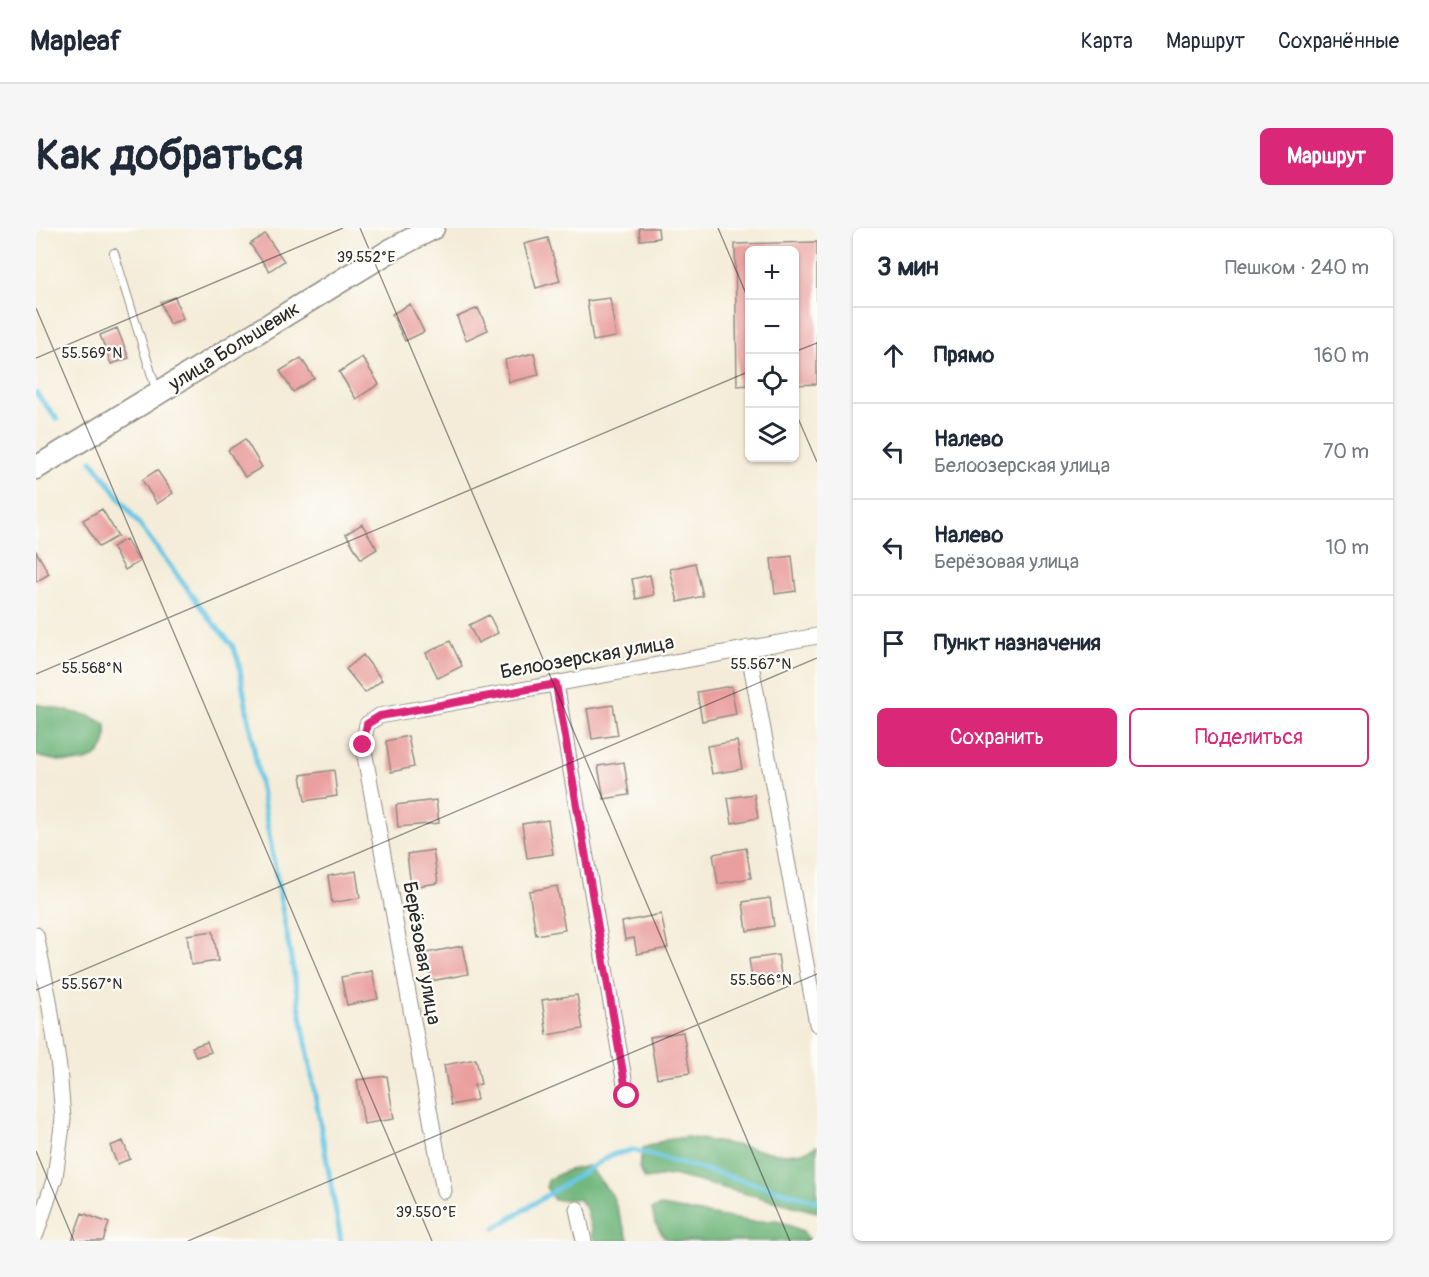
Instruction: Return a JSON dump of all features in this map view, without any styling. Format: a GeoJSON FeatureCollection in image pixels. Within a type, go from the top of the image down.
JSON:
{"type":"FeatureCollection","features":[{"type":"Feature","properties":{"kind":"main road","name":"улица Большевик"},"geometry":{"type":"LineString","coordinates":[[36,468],[393,249],[433,228]]}},
{"type":"Feature","properties":{"kind":"street","name":"Белоозерская улица"},"geometry":{"type":"LineString","coordinates":[[367,724],[380,716],[817,636]]}},
{"type":"Feature","properties":{"kind":"street"},"geometry":{"type":"LineString","coordinates":[[748,648],[817,1024]]}},
{"type":"Feature","properties":{"kind":"street"},"geometry":{"type":"LineString","coordinates":[[556,684],[627,1096]]}},
{"type":"Feature","properties":{"kind":"street","name":"Берёзовая улица"},"geometry":{"type":"LineString","coordinates":[[367,724],[363,745],[444,1191]]}},
{"type":"Feature","properties":{"kind":"street"},"geometry":{"type":"LineString","coordinates":[[36,935],[58,1056],[63,1119],[55,1176],[36,1234]]}},
{"type":"Feature","properties":{"kind":"street"},"geometry":{"type":"LineString","coordinates":[[577,1209],[584,1241]]}},
{"type":"Feature","properties":{"kind":"lane"},"geometry":{"type":"LineString","coordinates":[[114,253],[158,393]]}},
{"type":"Feature","properties":{"kind":"green space"},"geometry":{"type":"Polygon","coordinates":[[[36,704],[90,716],[106,724],[106,741],[100,752],[93,758],[75,762],[36,756],[36,704]]]}},
{"type":"Feature","properties":{"kind":"green space"},"geometry":{"type":"Polygon","coordinates":[[[687,1137],[787,1154],[807,1151],[817,1146],[817,1212],[673,1175],[645,1179],[639,1168],[643,1148],[665,1140],[687,1137]]]}},
{"type":"Feature","properties":{"kind":"green space"},"geometry":{"type":"Polygon","coordinates":[[[588,1166],[612,1195],[629,1241],[594,1241],[586,1208],[578,1199],[554,1200],[546,1187],[549,1179],[568,1170],[588,1166]]]}},
{"type":"Feature","properties":{"kind":"green space"},"geometry":{"type":"Polygon","coordinates":[[[661,1206],[753,1222],[777,1220],[803,1231],[810,1241],[675,1241],[665,1238],[655,1223],[652,1209],[661,1206]]]}},
{"type":"Feature","properties":{"kind":"building"},"geometry":{"type":"Polygon","coordinates":[[[639,228],[658,228],[659,238],[640,240],[639,228]]]}},
{"type":"Feature","properties":{"kind":"building"},"geometry":{"type":"Polygon","coordinates":[[[265,234],[284,261],[269,271],[250,244],[265,234]]]}},
{"type":"Feature","properties":{"kind":"building"},"geometry":{"type":"Polygon","coordinates":[[[548,238],[560,281],[536,288],[524,244],[548,238]]]}},
{"type":"Feature","properties":{"kind":"building"},"geometry":{"type":"Polygon","coordinates":[[[817,242],[817,384],[799,385],[799,246],[745,246],[745,385],[737,386],[735,244],[817,242]]]}},
{"type":"Feature","properties":{"kind":"building"},"geometry":{"type":"Polygon","coordinates":[[[175,297],[183,319],[169,324],[161,302],[175,297]]]}},
{"type":"Feature","properties":{"kind":"building"},"geometry":{"type":"Polygon","coordinates":[[[610,298],[616,337],[593,341],[587,301],[610,298]]]}},
{"type":"Feature","properties":{"kind":"building"},"geometry":{"type":"Polygon","coordinates":[[[410,304],[424,332],[405,341],[392,314],[410,304]]]}},
{"type":"Feature","properties":{"kind":"building"},"geometry":{"type":"Polygon","coordinates":[[[478,308],[488,330],[466,340],[457,317],[478,308]]]}},
{"type":"Feature","properties":{"kind":"building"},"geometry":{"type":"Polygon","coordinates":[[[117,328],[129,358],[111,364],[100,335],[117,328]]]}},
{"type":"Feature","properties":{"kind":"building"},"geometry":{"type":"Polygon","coordinates":[[[534,353],[539,375],[509,382],[505,360],[534,353]]]}},
{"type":"Feature","properties":{"kind":"building"},"geometry":{"type":"Polygon","coordinates":[[[362,357],[379,384],[356,399],[339,372],[362,357]]]}},
{"type":"Feature","properties":{"kind":"building"},"geometry":{"type":"Polygon","coordinates":[[[301,358],[314,378],[293,392],[280,371],[301,358]]]}},
{"type":"Feature","properties":{"kind":"building"},"geometry":{"type":"Polygon","coordinates":[[[245,439],[262,467],[245,477],[228,450],[245,439]]]}},
{"type":"Feature","properties":{"kind":"building"},"geometry":{"type":"Polygon","coordinates":[[[157,470],[173,493],[157,504],[142,480],[157,470]]]}},
{"type":"Feature","properties":{"kind":"building"},"geometry":{"type":"Polygon","coordinates":[[[102,509],[118,536],[99,547],[83,520],[102,509]]]}},
{"type":"Feature","properties":{"kind":"building"},"geometry":{"type":"Polygon","coordinates":[[[362,524],[377,549],[361,559],[346,534],[362,524]]]}},
{"type":"Feature","properties":{"kind":"building"},"geometry":{"type":"Polygon","coordinates":[[[126,539],[139,562],[125,570],[112,547],[126,539]]]}},
{"type":"Feature","properties":{"kind":"building"},"geometry":{"type":"Polygon","coordinates":[[[36,551],[49,574],[36,582],[36,551]]]}},
{"type":"Feature","properties":{"kind":"building"},"geometry":{"type":"Polygon","coordinates":[[[792,556],[796,591],[775,594],[771,559],[792,556]]]}},
{"type":"Feature","properties":{"kind":"building"},"geometry":{"type":"Polygon","coordinates":[[[695,563],[703,596],[678,602],[670,569],[695,563]]]}},
{"type":"Feature","properties":{"kind":"building"},"geometry":{"type":"Polygon","coordinates":[[[650,575],[654,595],[636,599],[632,579],[650,575]]]}},
{"type":"Feature","properties":{"kind":"building"},"geometry":{"type":"Polygon","coordinates":[[[489,615],[498,633],[478,643],[469,625],[489,615]]]}},
{"type":"Feature","properties":{"kind":"building"},"geometry":{"type":"Polygon","coordinates":[[[450,641],[462,666],[438,678],[426,653],[450,641]]]}},
{"type":"Feature","properties":{"kind":"building"},"geometry":{"type":"Polygon","coordinates":[[[363,655],[382,680],[365,693],[346,669],[363,655]]]}},
{"type":"Feature","properties":{"kind":"building"},"geometry":{"type":"Polygon","coordinates":[[[731,686],[736,714],[702,721],[697,692],[731,686]]]}},
{"type":"Feature","properties":{"kind":"building"},"geometry":{"type":"Polygon","coordinates":[[[613,705],[618,735],[592,739],[587,709],[613,705]]]}},
{"type":"Feature","properties":{"kind":"building"},"geometry":{"type":"Polygon","coordinates":[[[408,736],[414,767],[391,772],[386,741],[408,736]]]}},
{"type":"Feature","properties":{"kind":"building"},"geometry":{"type":"Polygon","coordinates":[[[737,741],[742,769],[712,774],[707,746],[737,741]]]}},
{"type":"Feature","properties":{"kind":"building"},"geometry":{"type":"Polygon","coordinates":[[[624,762],[629,795],[604,799],[598,766],[624,762]]]}},
{"type":"Feature","properties":{"kind":"building"},"geometry":{"type":"Polygon","coordinates":[[[334,770],[337,796],[305,801],[301,775],[334,770]]]}},
{"type":"Feature","properties":{"kind":"building"},"geometry":{"type":"Polygon","coordinates":[[[754,794],[758,818],[732,823],[728,798],[754,794]]]}},
{"type":"Feature","properties":{"kind":"building"},"geometry":{"type":"Polygon","coordinates":[[[436,800],[439,823],[398,827],[396,805],[436,800]]]}},
{"type":"Feature","properties":{"kind":"building"},"geometry":{"type":"Polygon","coordinates":[[[548,820],[553,854],[527,858],[522,824],[548,820]]]}},
{"type":"Feature","properties":{"kind":"building"},"geometry":{"type":"Polygon","coordinates":[[[746,848],[751,878],[718,884],[713,854],[746,848]]]}},
{"type":"Feature","properties":{"kind":"building"},"geometry":{"type":"Polygon","coordinates":[[[433,850],[438,883],[411,887],[407,854],[433,850]]]}},
{"type":"Feature","properties":{"kind":"building"},"geometry":{"type":"Polygon","coordinates":[[[356,871],[360,898],[332,903],[328,876],[356,871]]]}},
{"type":"Feature","properties":{"kind":"building"},"geometry":{"type":"Polygon","coordinates":[[[557,886],[565,930],[536,935],[529,891],[557,886]]]}},
{"type":"Feature","properties":{"kind":"building"},"geometry":{"type":"Polygon","coordinates":[[[770,898],[774,926],[747,931],[743,902],[770,898]]]}},
{"type":"Feature","properties":{"kind":"building"},"geometry":{"type":"Polygon","coordinates":[[[661,914],[668,948],[637,954],[634,938],[625,940],[622,922],[661,914]]]}},
{"type":"Feature","properties":{"kind":"building"},"geometry":{"type":"Polygon","coordinates":[[[213,931],[218,961],[191,965],[187,935],[213,931]]]}},
{"type":"Feature","properties":{"kind":"building"},"geometry":{"type":"Polygon","coordinates":[[[462,946],[468,974],[431,981],[426,953],[462,946]]]}},
{"type":"Feature","properties":{"kind":"building"},"geometry":{"type":"Polygon","coordinates":[[[778,955],[782,981],[753,985],[749,959],[778,955]]]}},
{"type":"Feature","properties":{"kind":"building"},"geometry":{"type":"Polygon","coordinates":[[[372,971],[378,999],[347,1005],[341,977],[372,971]]]}},
{"type":"Feature","properties":{"kind":"building"},"geometry":{"type":"Polygon","coordinates":[[[577,995],[583,1029],[547,1035],[542,1000],[577,995]]]}},
{"type":"Feature","properties":{"kind":"building"},"geometry":{"type":"Polygon","coordinates":[[[683,1032],[690,1073],[657,1078],[650,1037],[683,1032]]]}},
{"type":"Feature","properties":{"kind":"building"},"geometry":{"type":"Polygon","coordinates":[[[207,1042],[211,1052],[196,1057],[192,1047],[207,1042]]]}},
{"type":"Feature","properties":{"kind":"building"},"geometry":{"type":"Polygon","coordinates":[[[476,1059],[481,1084],[474,1085],[477,1100],[451,1105],[444,1065],[476,1059]]]}},
{"type":"Feature","properties":{"kind":"building"},"geometry":{"type":"Polygon","coordinates":[[[387,1076],[394,1119],[364,1124],[357,1080],[387,1076]]]}},
{"type":"Feature","properties":{"kind":"building"},"geometry":{"type":"Polygon","coordinates":[[[123,1141],[130,1159],[117,1164],[110,1146],[123,1141]]]}},
{"type":"Feature","properties":{"kind":"building"},"geometry":{"type":"Polygon","coordinates":[[[82,1213],[109,1223],[103,1241],[72,1241],[82,1213]]]}},
{"type":"Feature","properties":{"kind":"waterway"},"geometry":{"type":"LineString","coordinates":[[36,393],[57,419]]}},
{"type":"Feature","properties":{"kind":"waterway"},"geometry":{"type":"LineString","coordinates":[[92,461],[209,618],[232,645],[238,659],[341,1241]]}},
{"type":"Feature","properties":{"kind":"waterway"},"geometry":{"type":"LineString","coordinates":[[495,1228],[611,1155],[633,1150],[817,1201]]}},
{"type":"Feature","properties":{"kind":"route"},"geometry":{"type":"LineString","coordinates":[[363,745],[367,724],[380,716],[556,684],[627,1096]]}}]}
